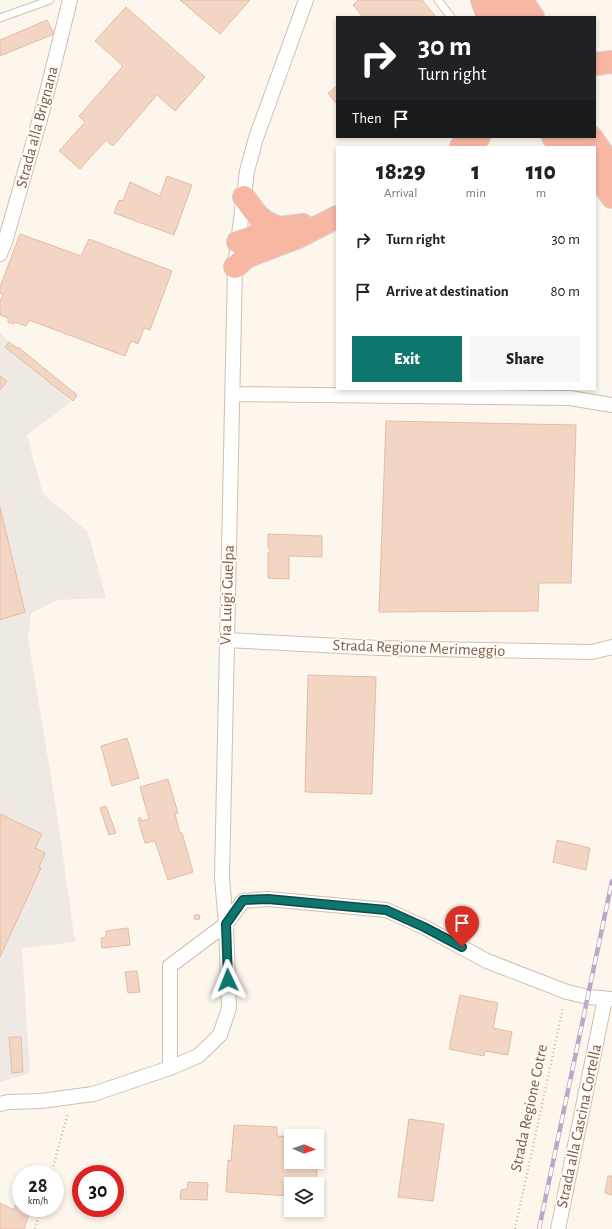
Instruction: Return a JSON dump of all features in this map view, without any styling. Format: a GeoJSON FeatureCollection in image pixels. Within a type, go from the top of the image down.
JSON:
{"type":"FeatureCollection","features":[{"type":"Feature","properties":{"kind":"highway"},"geometry":{"type":"LineString","coordinates":[[482,0],[488,16]]}},
{"type":"Feature","properties":{"kind":"highway"},"geometry":{"type":"LineString","coordinates":[[496,0],[507,16]]}},
{"type":"Feature","properties":{"kind":"highway"},"geometry":{"type":"LineString","coordinates":[[521,0],[532,16]]}},
{"type":"Feature","properties":{"kind":"highway"},"geometry":{"type":"LineString","coordinates":[[596,64],[612,62]]}},
{"type":"Feature","properties":{"kind":"highway"},"geometry":{"type":"LineString","coordinates":[[463,146],[477,138]]}},
{"type":"Feature","properties":{"kind":"highway"},"geometry":{"type":"LineString","coordinates":[[557,138],[565,140],[573,146]]}},
{"type":"Feature","properties":{"kind":"highway"},"geometry":{"type":"LineString","coordinates":[[592,138],[612,167]]}},
{"type":"Feature","properties":{"kind":"highway"},"geometry":{"type":"LineString","coordinates":[[596,174],[612,197]]}},
{"type":"Feature","properties":{"kind":"highway"},"geometry":{"type":"LineString","coordinates":[[244,197],[257,216],[269,225],[281,228]]}},
{"type":"Feature","properties":{"kind":"highway"},"geometry":{"type":"LineString","coordinates":[[244,246],[281,228],[332,219]]}},
{"type":"Feature","properties":{"kind":"highway"},"geometry":{"type":"LineString","coordinates":[[244,246],[298,237],[332,219]]}},
{"type":"Feature","properties":{"kind":"highway"},"geometry":{"type":"LineString","coordinates":[[235,267],[246,257],[244,246]]}},
{"type":"Feature","properties":{"kind":"street","name":"Strada alla Brignana"},"geometry":{"type":"LineString","coordinates":[[0,254],[5,242],[29,159],[70,0]]}},
{"type":"Feature","properties":{"kind":"street"},"geometry":{"type":"LineString","coordinates":[[244,246],[244,197],[247,170],[256,138],[306,0]]}},
{"type":"Feature","properties":{"kind":"street","name":"Via Luigi Guelpa"},"geometry":{"type":"LineString","coordinates":[[226,924],[222,878],[235,267]]}},
{"type":"Feature","properties":{"kind":"street"},"geometry":{"type":"LineString","coordinates":[[233,394],[570,398],[612,405]]}},
{"type":"Feature","properties":{"kind":"street","name":"Strada Regione Merimeggio"},"geometry":{"type":"LineString","coordinates":[[226,640],[379,648],[592,652],[612,647]]}},
{"type":"Feature","properties":{"kind":"street","name":"Strada alla Cascina Cortella"},"geometry":{"type":"LineString","coordinates":[[226,924],[243,900],[268,899],[386,910],[424,927],[487,961],[567,992],[588,997],[609,999],[558,1229]]}},
{"type":"Feature","properties":{"kind":"street"},"geometry":{"type":"LineString","coordinates":[[170,1068],[170,966],[226,924]]}},
{"type":"Feature","properties":{"kind":"street"},"geometry":{"type":"LineString","coordinates":[[0,1104],[93,1094],[170,1068],[198,1056],[220,1035],[229,1008],[226,924]]}},
{"type":"Feature","properties":{"kind":"lane"},"geometry":{"type":"LineString","coordinates":[[0,18],[50,0]]}},
{"type":"Feature","properties":{"kind":"lane"},"geometry":{"type":"LineString","coordinates":[[438,0],[450,16]]}},
{"type":"Feature","properties":{"kind":"path","name":"Strada Regione Cotre"},"geometry":{"type":"LineString","coordinates":[[515,1229],[567,992]]}},
{"type":"Feature","properties":{"kind":"path"},"geometry":{"type":"LineString","coordinates":[[53,1165],[72,1097]]}},
{"type":"Feature","properties":{"kind":"path"},"geometry":{"type":"LineString","coordinates":[[35,1229],[38,1217]]}},
{"type":"Feature","properties":{"kind":"shaded area"},"geometry":{"type":"Polygon","coordinates":[[[0,333],[71,402],[27,435],[43,494],[88,532],[106,598],[58,600],[31,613],[28,638],[57,814],[75,942],[22,948],[30,1073],[0,1082],[0,333]]]}},
{"type":"Feature","properties":{"kind":"building"},"geometry":{"type":"Polygon","coordinates":[[[180,0],[250,0],[220,34],[180,0]]]}},
{"type":"Feature","properties":{"kind":"building"},"geometry":{"type":"Polygon","coordinates":[[[358,0],[422,0],[435,16],[362,16],[353,5],[358,0]]]}},
{"type":"Feature","properties":{"kind":"building"},"geometry":{"type":"Polygon","coordinates":[[[126,7],[205,77],[175,111],[157,95],[113,146],[106,140],[80,169],[59,151],[85,122],[79,116],[123,66],[95,41],[126,7]]]}},
{"type":"Feature","properties":{"kind":"building"},"geometry":{"type":"Polygon","coordinates":[[[47,20],[54,34],[0,56],[0,40],[47,20]]]}},
{"type":"Feature","properties":{"kind":"building"},"geometry":{"type":"Polygon","coordinates":[[[336,87],[336,103],[328,93],[336,87]]]}},
{"type":"Feature","properties":{"kind":"building"},"geometry":{"type":"Polygon","coordinates":[[[167,176],[192,185],[174,235],[114,213],[119,200],[123,201],[130,182],[160,196],[167,176]]]}},
{"type":"Feature","properties":{"kind":"building"},"geometry":{"type":"Polygon","coordinates":[[[20,234],[81,256],[89,239],[172,271],[150,330],[144,328],[138,344],[131,341],[125,356],[29,320],[26,326],[15,322],[14,324],[8,322],[8,318],[0,315],[0,302],[3,294],[0,293],[0,287],[20,234]]]}},
{"type":"Feature","properties":{"kind":"building"},"geometry":{"type":"Polygon","coordinates":[[[9,342],[17,348],[18,347],[77,395],[73,401],[5,347],[9,342]]]}},
{"type":"Feature","properties":{"kind":"building"},"geometry":{"type":"Polygon","coordinates":[[[0,376],[7,381],[0,390],[0,376]]]}},
{"type":"Feature","properties":{"kind":"building"},"geometry":{"type":"Polygon","coordinates":[[[386,421],[576,425],[571,583],[539,583],[538,611],[379,612],[386,421]]]}},
{"type":"Feature","properties":{"kind":"building"},"geometry":{"type":"Polygon","coordinates":[[[0,507],[25,612],[0,620],[0,507]]]}},
{"type":"Feature","properties":{"kind":"building"},"geometry":{"type":"Polygon","coordinates":[[[268,534],[322,536],[322,557],[289,556],[289,579],[268,578],[268,553],[270,553],[270,548],[268,548],[268,534]]]}},
{"type":"Feature","properties":{"kind":"building"},"geometry":{"type":"Polygon","coordinates":[[[308,675],[376,677],[372,794],[305,792],[308,675]]]}},
{"type":"Feature","properties":{"kind":"building"},"geometry":{"type":"Polygon","coordinates":[[[127,738],[139,778],[112,786],[101,746],[127,738]]]}},
{"type":"Feature","properties":{"kind":"building"},"geometry":{"type":"Polygon","coordinates":[[[168,779],[178,813],[175,814],[180,833],[182,833],[193,872],[168,880],[155,841],[145,843],[138,819],[140,817],[142,821],[149,819],[140,787],[168,779]]]}},
{"type":"Feature","properties":{"kind":"building"},"geometry":{"type":"Polygon","coordinates":[[[106,806],[116,833],[109,835],[100,808],[106,806]]]}},
{"type":"Feature","properties":{"kind":"building"},"geometry":{"type":"Polygon","coordinates":[[[0,814],[42,834],[35,848],[45,853],[39,867],[41,868],[0,957],[0,814]]]}},
{"type":"Feature","properties":{"kind":"building"},"geometry":{"type":"Polygon","coordinates":[[[557,840],[590,848],[586,870],[553,862],[557,840]]]}},
{"type":"Feature","properties":{"kind":"building"},"geometry":{"type":"Polygon","coordinates":[[[195,915],[200,915],[199,920],[194,919],[195,915]]]}},
{"type":"Feature","properties":{"kind":"building"},"geometry":{"type":"Polygon","coordinates":[[[128,928],[130,945],[102,948],[101,938],[106,937],[106,931],[128,928]]]}},
{"type":"Feature","properties":{"kind":"building"},"geometry":{"type":"Polygon","coordinates":[[[137,971],[140,992],[128,993],[125,972],[137,971]]]}},
{"type":"Feature","properties":{"kind":"building"},"geometry":{"type":"Polygon","coordinates":[[[460,995],[498,1003],[493,1028],[512,1032],[508,1055],[485,1051],[484,1056],[449,1049],[460,995]]]}},
{"type":"Feature","properties":{"kind":"building"},"geometry":{"type":"Polygon","coordinates":[[[9,1037],[21,1037],[23,1072],[12,1073],[9,1037]]]}},
{"type":"Feature","properties":{"kind":"building"},"geometry":{"type":"Polygon","coordinates":[[[409,1119],[444,1124],[433,1201],[398,1197],[409,1119]]]}},
{"type":"Feature","properties":{"kind":"building"},"geometry":{"type":"Polygon","coordinates":[[[234,1125],[277,1127],[277,1136],[284,1136],[284,1169],[317,1169],[316,1177],[284,1177],[284,1196],[226,1192],[228,1160],[231,1161],[234,1125]]]}},
{"type":"Feature","properties":{"kind":"building"},"geometry":{"type":"Polygon","coordinates":[[[608,1176],[612,1176],[612,1195],[605,1193],[608,1176]]]}},
{"type":"Feature","properties":{"kind":"building"},"geometry":{"type":"Polygon","coordinates":[[[188,1182],[208,1183],[207,1200],[180,1199],[181,1190],[187,1189],[188,1182]]]}},
{"type":"Feature","properties":{"kind":"building"},"geometry":{"type":"Polygon","coordinates":[[[0,1203],[12,1209],[12,1217],[28,1217],[24,1229],[0,1229],[0,1203]]]}},
{"type":"Feature","properties":{"kind":"railway"},"geometry":{"type":"LineString","coordinates":[[539,1229],[612,881]]}},
{"type":"Feature","properties":{"kind":"route"},"geometry":{"type":"LineString","coordinates":[[228,980],[226,924],[243,900],[268,899],[386,910],[424,927],[462,947]]}}]}
